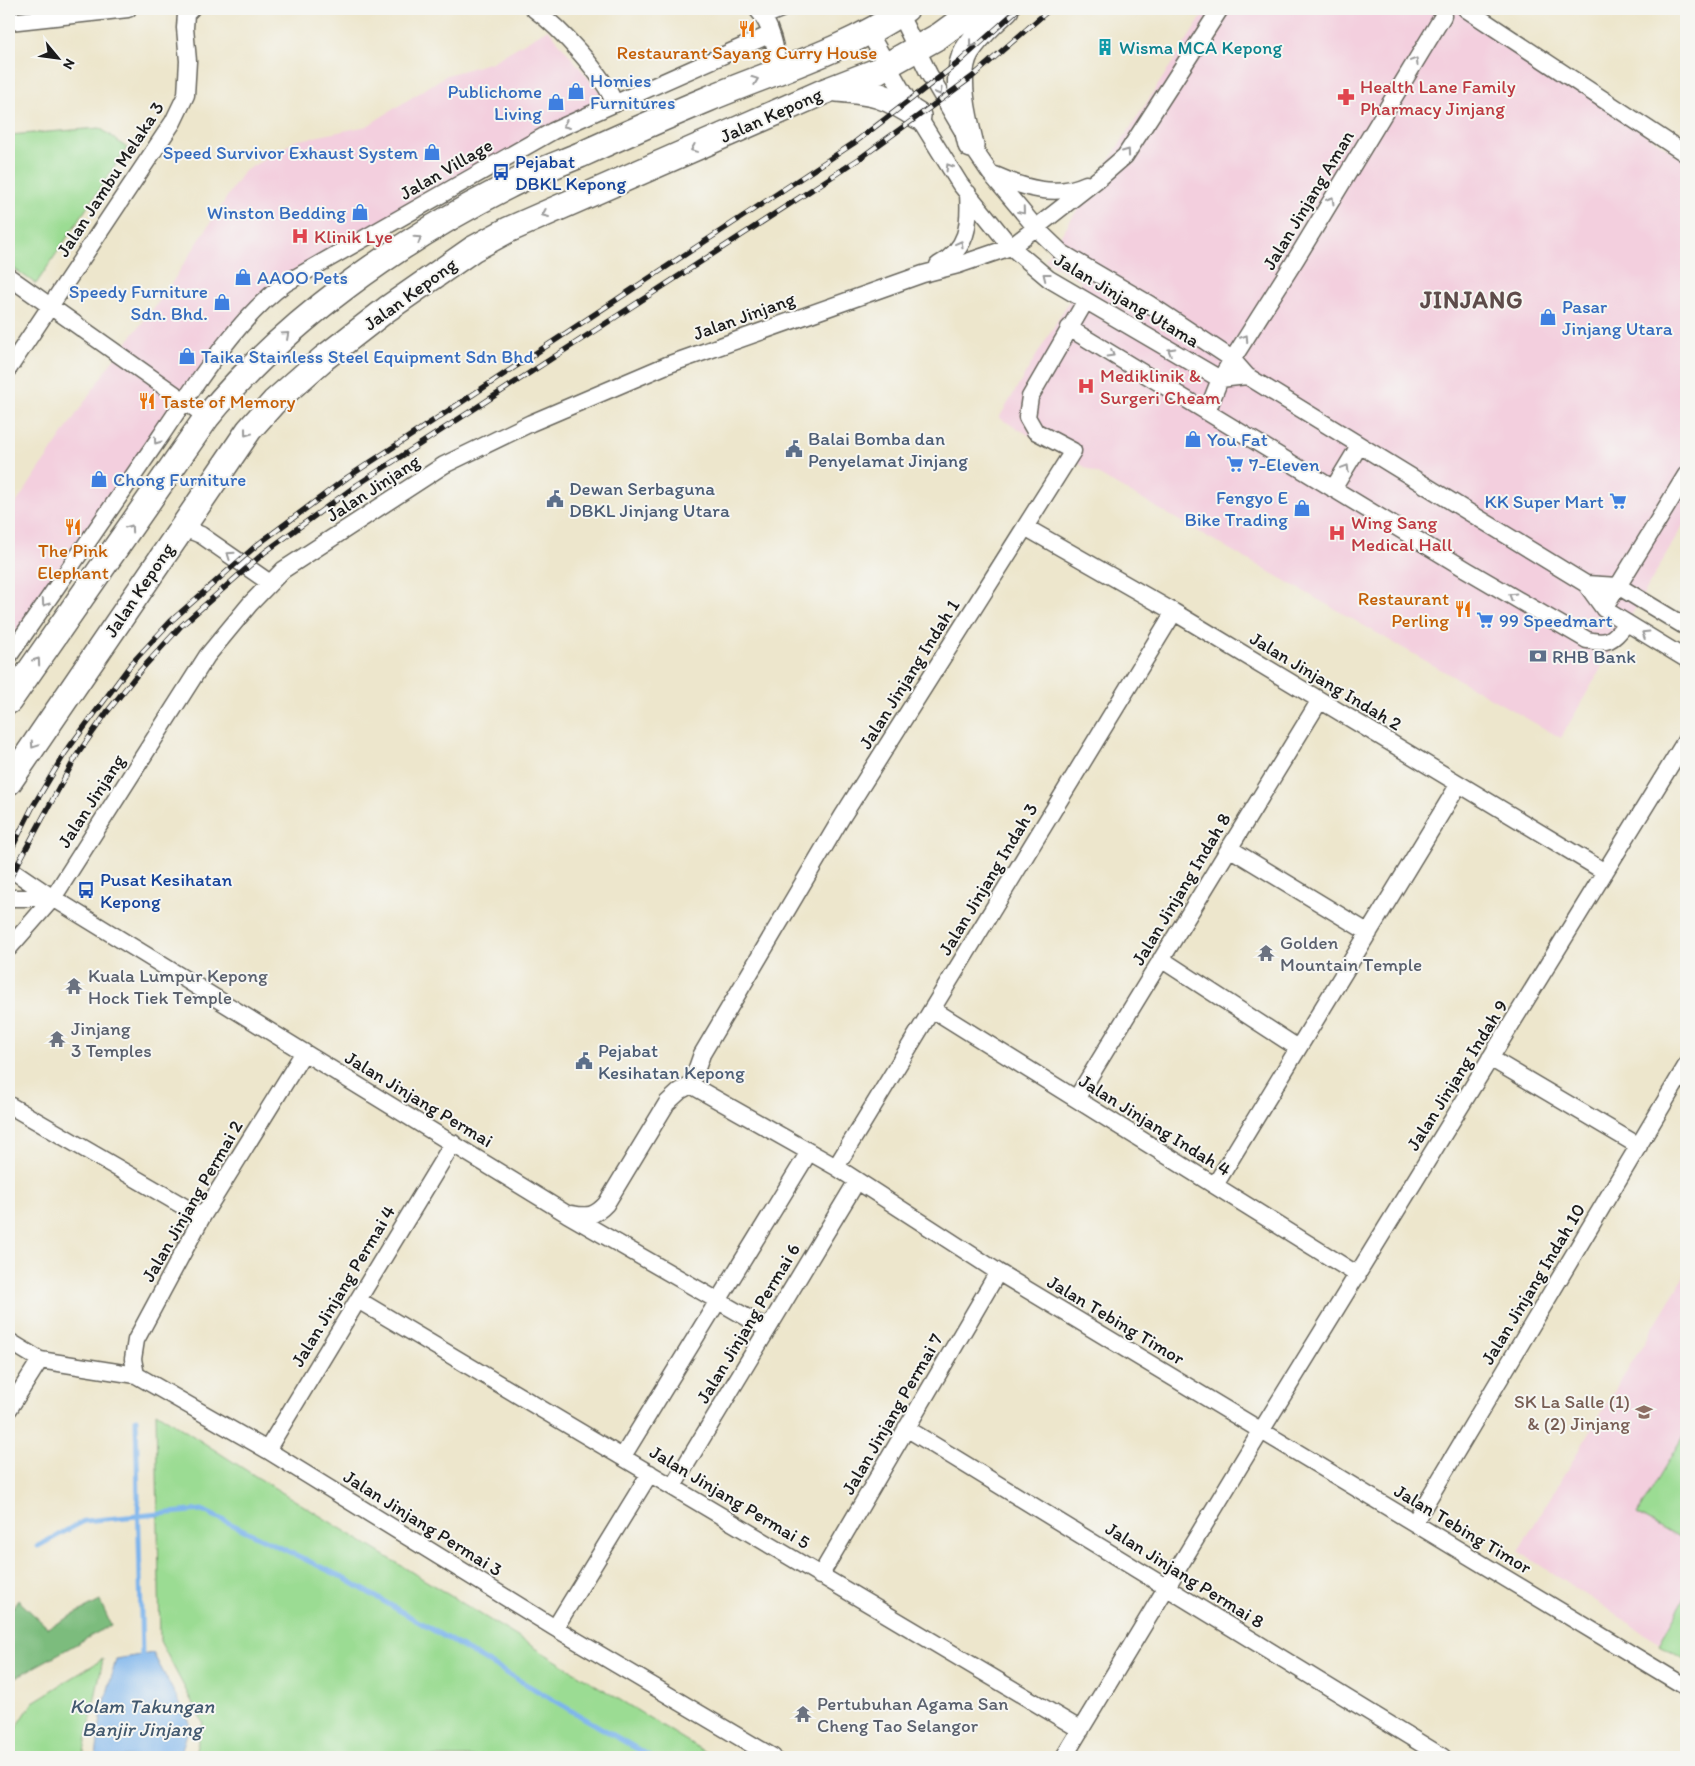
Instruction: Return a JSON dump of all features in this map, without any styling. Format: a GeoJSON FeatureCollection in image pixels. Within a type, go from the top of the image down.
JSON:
{"type":"FeatureCollection","features":[{"type":"Feature","properties":{"kind":"main road","name":"Jalan Kepong"},"geometry":{"type":"LineString","coordinates":[[9,782],[249,430],[274,402],[324,358],[439,272],[508,230],[889,65],[916,50],[976,9]]}},
{"type":"Feature","properties":{"kind":"main road"},"geometry":{"type":"LineString","coordinates":[[971,145],[961,98],[962,73],[966,52],[981,33],[1006,9]]}},
{"type":"Feature","properties":{"kind":"main road","name":"Jalan Kepong"},"geometry":{"type":"LineString","coordinates":[[9,701],[207,417],[234,384],[304,319],[365,274],[444,222],[509,185],[710,98],[812,58],[868,31],[903,11]]}},
{"type":"Feature","properties":{"kind":"main road"},"geometry":{"type":"LineString","coordinates":[[835,88],[878,94],[892,99],[918,116]]}},
{"type":"Feature","properties":{"kind":"street"},"geometry":{"type":"LineString","coordinates":[[9,22],[128,9]]}},
{"type":"Feature","properties":{"kind":"street","name":"Jalan Jambu Melaka 3"},"geometry":{"type":"LineString","coordinates":[[9,368],[173,122],[186,94],[188,61],[185,28],[186,14],[191,9]]}},
{"type":"Feature","properties":{"kind":"street"},"geometry":{"type":"LineString","coordinates":[[534,9],[561,32],[610,91],[615,104]]}},
{"type":"Feature","properties":{"kind":"street"},"geometry":{"type":"LineString","coordinates":[[779,71],[775,44],[760,12],[781,9]]}},
{"type":"Feature","properties":{"kind":"street","name":"Jalan Jinjang"},"geometry":{"type":"LineString","coordinates":[[9,948],[53,898],[207,656],[283,570],[444,465],[531,423],[667,365],[923,274],[958,265],[1011,247],[1125,156],[1220,9]]}},
{"type":"Feature","properties":{"kind":"street","name":"Jalan Jinjang Aman"},"geometry":{"type":"LineString","coordinates":[[1207,412],[1220,379],[1443,16],[1442,9]]}},
{"type":"Feature","properties":{"kind":"street"},"geometry":{"type":"LineString","coordinates":[[1466,9],[1686,154]]}},
{"type":"Feature","properties":{"kind":"street","name":"Jalan Jinjang Utama"},"geometry":{"type":"LineString","coordinates":[[903,11],[916,50],[971,145],[990,173],[1036,228],[1062,252],[1149,304],[1232,359],[1247,376],[1586,584],[1604,609],[1686,659]]}},
{"type":"Feature","properties":{"kind":"street","name":"Jalan Jinjang Utama"},"geometry":{"type":"LineString","coordinates":[[868,31],[918,116],[968,194],[1011,247],[1048,279],[1220,379]]}},
{"type":"Feature","properties":{"kind":"street","name":"Jalan Village"},"geometry":{"type":"LineString","coordinates":[[185,400],[251,312],[282,286],[553,131],[771,34]]}},
{"type":"Feature","properties":{"kind":"street","name":"Jalan Jinjang"},"geometry":{"type":"LineString","coordinates":[[990,173],[1011,183],[1059,193],[1079,187],[1102,176]]}},
{"type":"Feature","properties":{"kind":"street","name":"Jalan Jinjang"},"geometry":{"type":"LineString","coordinates":[[923,274],[953,257],[966,234],[969,215],[968,194]]}},
{"type":"Feature","properties":{"kind":"street"},"geometry":{"type":"LineString","coordinates":[[9,277],[207,417]]}},
{"type":"Feature","properties":{"kind":"street","name":"Jalan Jinjang Indah 1"},"geometry":{"type":"LineString","coordinates":[[691,1085],[702,1054],[842,817],[1073,451],[1035,431],[1027,417],[1030,397],[1085,302]]}},
{"type":"Feature","properties":{"kind":"street"},"geometry":{"type":"LineString","coordinates":[[1069,328],[1333,489],[1587,640],[1602,644],[1612,640],[1627,623]]}},
{"type":"Feature","properties":{"kind":"street"},"geometry":{"type":"LineString","coordinates":[[1220,379],[1247,376]]}},
{"type":"Feature","properties":{"kind":"street"},"geometry":{"type":"LineString","coordinates":[[9,656],[185,400]]}},
{"type":"Feature","properties":{"kind":"street"},"geometry":{"type":"LineString","coordinates":[[1333,489],[1359,446]]}},
{"type":"Feature","properties":{"kind":"street"},"geometry":{"type":"LineString","coordinates":[[1604,609],[1686,476]]}},
{"type":"Feature","properties":{"kind":"street","name":"Jalan Jinjang Indah 2"},"geometry":{"type":"LineString","coordinates":[[1025,527],[1174,612],[1605,872]]}},
{"type":"Feature","properties":{"kind":"street"},"geometry":{"type":"LineString","coordinates":[[176,537],[189,530],[201,535],[270,583]]}},
{"type":"Feature","properties":{"kind":"street","name":"Jalan Jinjang Utama"},"geometry":{"type":"LineString","coordinates":[[1586,584],[1618,586],[1686,627]]}},
{"type":"Feature","properties":{"kind":"street","name":"Jalan Jinjang Indah 3"},"geometry":{"type":"LineString","coordinates":[[836,1167],[1174,612]]}},
{"type":"Feature","properties":{"kind":"street","name":"Jalan Jinjang Indah 8"},"geometry":{"type":"LineString","coordinates":[[1076,1099],[1320,700]]}},
{"type":"Feature","properties":{"kind":"street","name":"Jalan Jinjang Indah 9"},"geometry":{"type":"LineString","coordinates":[[1064,1757],[1686,740]]}},
{"type":"Feature","properties":{"kind":"street"},"geometry":{"type":"LineString","coordinates":[[1214,1185],[1459,784]]}},
{"type":"Feature","properties":{"kind":"street"},"geometry":{"type":"LineString","coordinates":[[1229,848],[1369,933]]}},
{"type":"Feature","properties":{"kind":"street","name":"Jalan Jinjang Permai"},"geometry":{"type":"LineString","coordinates":[[9,868],[53,898],[567,1214],[767,1329]]}},
{"type":"Feature","properties":{"kind":"street"},"geometry":{"type":"LineString","coordinates":[[9,899],[53,898]]}},
{"type":"Feature","properties":{"kind":"street"},"geometry":{"type":"LineString","coordinates":[[1161,959],[1298,1048]]}},
{"type":"Feature","properties":{"kind":"street","name":"Jalan Jinjang Indah 4"},"geometry":{"type":"LineString","coordinates":[[932,1009],[1358,1275]]}},
{"type":"Feature","properties":{"kind":"street","name":"Jalan Jinjang Permai 2"},"geometry":{"type":"LineString","coordinates":[[136,1375],[133,1359],[136,1340],[202,1217],[304,1052]]}},
{"type":"Feature","properties":{"kind":"street"},"geometry":{"type":"LineString","coordinates":[[1490,1058],[1639,1146]]}},
{"type":"Feature","properties":{"kind":"street","name":"Jalan Jinjang Indah 10"},"geometry":{"type":"LineString","coordinates":[[1414,1523],[1686,1066]]}},
{"type":"Feature","properties":{"kind":"street"},"geometry":{"type":"LineString","coordinates":[[567,1214],[585,1217],[596,1214],[606,1204],[667,1103],[680,1091],[691,1085]]}},
{"type":"Feature","properties":{"kind":"street","name":"Jalan Tebing Timor"},"geometry":{"type":"LineString","coordinates":[[691,1085],[836,1167],[998,1272],[1686,1687]]}},
{"type":"Feature","properties":{"kind":"street"},"geometry":{"type":"LineString","coordinates":[[9,1105],[202,1217]]}},
{"type":"Feature","properties":{"kind":"street","name":"Jalan Jinjang Permai 4"},"geometry":{"type":"LineString","coordinates":[[267,1450],[453,1143]]}},
{"type":"Feature","properties":{"kind":"street"},"geometry":{"type":"LineString","coordinates":[[623,1456],[809,1152]]}},
{"type":"Feature","properties":{"kind":"street","name":"Jalan Jinjang Permai 6"},"geometry":{"type":"LineString","coordinates":[[673,1486],[858,1181]]}},
{"type":"Feature","properties":{"kind":"street","name":"Jalan Jinjang Permai 7"},"geometry":{"type":"LineString","coordinates":[[820,1576],[998,1272]]}},
{"type":"Feature","properties":{"kind":"street","name":"Jalan Jinjang Permai 5"},"geometry":{"type":"LineString","coordinates":[[358,1300],[1081,1730]]}},
{"type":"Feature","properties":{"kind":"street","name":"Jalan Jinjang Permai 3"},"geometry":{"type":"LineString","coordinates":[[9,1341],[40,1360],[136,1375],[267,1450],[554,1628],[773,1757]]}},
{"type":"Feature","properties":{"kind":"street"},"geometry":{"type":"LineString","coordinates":[[9,1409],[40,1360]]}},
{"type":"Feature","properties":{"kind":"street","name":"Jalan Jinjang Permai 8"},"geometry":{"type":"LineString","coordinates":[[906,1428],[1443,1757]]}},
{"type":"Feature","properties":{"kind":"street"},"geometry":{"type":"LineString","coordinates":[[554,1628],[650,1472]]}},
{"type":"Feature","properties":{"kind":"shaded area"},"geometry":{"type":"Polygon","coordinates":[[[1207,9],[1459,9],[1686,161],[1686,520],[1561,738],[999,418],[1081,281],[1045,260],[1207,9]]]}},
{"type":"Feature","properties":{"kind":"shaded area"},"geometry":{"type":"Polygon","coordinates":[[[548,29],[607,101],[281,278],[259,295],[245,310],[9,644],[9,514],[112,361],[164,295],[243,172],[295,141],[367,126],[447,75],[492,62],[548,29]]]}},
{"type":"Feature","properties":{"kind":"shaded area","name":"SK La Salle (1) & (2) Jinjang"},"geometry":{"type":"Polygon","coordinates":[[[1686,1273],[1686,1660],[1518,1551],[1686,1273]]]}},
{"type":"Feature","properties":{"kind":"green space"},"geometry":{"type":"Polygon","coordinates":[[[100,128],[127,148],[36,284],[9,265],[9,135],[100,128]]]}},
{"type":"Feature","properties":{"kind":"green space"},"geometry":{"type":"Polygon","coordinates":[[[156,1412],[252,1474],[713,1757],[194,1757],[203,1723],[160,1641],[156,1412]]]}},
{"type":"Feature","properties":{"kind":"green space"},"geometry":{"type":"Polygon","coordinates":[[[1686,1431],[1686,1542],[1637,1514],[1686,1431]]]}},
{"type":"Feature","properties":{"kind":"green space"},"geometry":{"type":"Polygon","coordinates":[[[1686,1596],[1686,1660],[1659,1644],[1686,1596]]]}},
{"type":"Feature","properties":{"kind":"green space"},"geometry":{"type":"Polygon","coordinates":[[[18,1600],[48,1628],[100,1601],[111,1625],[9,1681],[9,1614],[18,1600]]]}},
{"type":"Feature","properties":{"kind":"green space"},"geometry":{"type":"Polygon","coordinates":[[[103,1659],[83,1757],[9,1757],[9,1739],[33,1702],[103,1659]]]}},
{"type":"Feature","properties":{"kind":"water","name":"Kolam Takungan Banjir Jinjang"},"geometry":{"type":"Polygon","coordinates":[[[153,1653],[190,1723],[180,1757],[96,1757],[101,1717],[116,1659],[153,1653]]]}},
{"type":"Feature","properties":{"kind":"waterway"},"geometry":{"type":"LineString","coordinates":[[136,1419],[142,1655]]}},
{"type":"Feature","properties":{"kind":"waterway"},"geometry":{"type":"LineString","coordinates":[[38,1546],[84,1521],[202,1510],[342,1577],[651,1757]]}},
{"type":"Feature","properties":{"kind":"railway"},"geometry":{"type":"LineString","coordinates":[[9,854],[32,808],[65,753],[132,663],[171,621],[257,545],[348,477],[854,143],[958,63],[1018,9]]}},
{"type":"Feature","properties":{"kind":"railway"},"geometry":{"type":"LineString","coordinates":[[9,880],[77,755],[107,712],[140,671],[181,626],[265,552],[357,485],[859,159],[972,77],[1050,9]]}},
{"type":"Feature","properties":{"kind":"place","name":"Restaurant Sayang Curry House"},"geometry":{"type":"Point","coordinates":[747,29]}},
{"type":"Feature","properties":{"kind":"place","name":"Wisma MCA Kepong"},"geometry":{"type":"Point","coordinates":[1105,47]}},
{"type":"Feature","properties":{"kind":"place","name":"Homies Furnitures"},"geometry":{"type":"Point","coordinates":[576,91]}},
{"type":"Feature","properties":{"kind":"place","name":"Health Lane Family Pharmacy Jinjang"},"geometry":{"type":"Point","coordinates":[1346,97]}},
{"type":"Feature","properties":{"kind":"place","name":"Publichome Living"},"geometry":{"type":"Point","coordinates":[556,102]}},
{"type":"Feature","properties":{"kind":"place","name":"Speed Survivor Exhaust System"},"geometry":{"type":"Point","coordinates":[432,152]}},
{"type":"Feature","properties":{"kind":"place","name":"Pejabat DBKL Kepong"},"geometry":{"type":"Point","coordinates":[501,172]}},
{"type":"Feature","properties":{"kind":"place","name":"Winston Bedding"},"geometry":{"type":"Point","coordinates":[360,212]}},
{"type":"Feature","properties":{"kind":"place","name":"Klinik Lye"},"geometry":{"type":"Point","coordinates":[300,236]}},
{"type":"Feature","properties":{"kind":"place","name":"AAOO Pets"},"geometry":{"type":"Point","coordinates":[243,277]}},
{"type":"Feature","properties":{"kind":"place","name":"Speedy Furniture Sdn. Bhd."},"geometry":{"type":"Point","coordinates":[222,302]}},
{"type":"Feature","properties":{"kind":"place","name":"Pasar Jinjang Utara"},"geometry":{"type":"Point","coordinates":[1548,317]}},
{"type":"Feature","properties":{"kind":"place","name":"Taika Stainless Steel Equipment Sdn Bhd"},"geometry":{"type":"Point","coordinates":[187,356]}},
{"type":"Feature","properties":{"kind":"place","name":"Mediklinik & Surgeri Cheam"},"geometry":{"type":"Point","coordinates":[1086,386]}},
{"type":"Feature","properties":{"kind":"place","name":"Taste of Memory"},"geometry":{"type":"Point","coordinates":[147,401]}},
{"type":"Feature","properties":{"kind":"place","name":"You Fat"},"geometry":{"type":"Point","coordinates":[1193,439]}},
{"type":"Feature","properties":{"kind":"place","name":"Balai Bomba dan Penyelamat Jinjang"},"geometry":{"type":"Point","coordinates":[794,449]}},
{"type":"Feature","properties":{"kind":"place","name":"7-Eleven"},"geometry":{"type":"Point","coordinates":[1235,464]}},
{"type":"Feature","properties":{"kind":"place","name":"Chong Furniture"},"geometry":{"type":"Point","coordinates":[99,479]}},
{"type":"Feature","properties":{"kind":"place","name":"Dewan Serbaguna DBKL Jinjang Utara"},"geometry":{"type":"Point","coordinates":[555,499]}},
{"type":"Feature","properties":{"kind":"place","name":"KK Super Mart"},"geometry":{"type":"Point","coordinates":[1618,501]}},
{"type":"Feature","properties":{"kind":"place","name":"Fengyo E Bike Trading"},"geometry":{"type":"Point","coordinates":[1302,508]}},
{"type":"Feature","properties":{"kind":"place","name":"The Pink Elephant"},"geometry":{"type":"Point","coordinates":[73,527]}},
{"type":"Feature","properties":{"kind":"place","name":"Wing Sang Medical Hall"},"geometry":{"type":"Point","coordinates":[1337,533]}},
{"type":"Feature","properties":{"kind":"place","name":"Restaurant Perling"},"geometry":{"type":"Point","coordinates":[1463,609]}},
{"type":"Feature","properties":{"kind":"place","name":"99 Speedmart"},"geometry":{"type":"Point","coordinates":[1485,620]}},
{"type":"Feature","properties":{"kind":"place","name":"RHB Bank"},"geometry":{"type":"Point","coordinates":[1538,656]}},
{"type":"Feature","properties":{"kind":"place","name":"Pusat Kesihatan Kepong"},"geometry":{"type":"Point","coordinates":[86,890]}},
{"type":"Feature","properties":{"kind":"place","name":"Golden Mountain Temple"},"geometry":{"type":"Point","coordinates":[1266,953]}},
{"type":"Feature","properties":{"kind":"place","name":"Kuala Lumpur Kepong Hock Tiek Temple"},"geometry":{"type":"Point","coordinates":[74,986]}},
{"type":"Feature","properties":{"kind":"place","name":"Jinjang 3 Temples"},"geometry":{"type":"Point","coordinates":[57,1039]}},
{"type":"Feature","properties":{"kind":"place","name":"Pejabat Kesihatan Kepong"},"geometry":{"type":"Point","coordinates":[584,1061]}},
{"type":"Feature","properties":{"kind":"place","name":"SK La Salle (1) & (2) Jinjang"},"geometry":{"type":"Point","coordinates":[1644,1412]}},
{"type":"Feature","properties":{"kind":"place","name":"Pertubuhan Agama San Cheng Tao Selangor"},"geometry":{"type":"Point","coordinates":[803,1714]}},
{"type":"Feature","properties":{"kind":"district","name":"JINJANG"},"geometry":{"type":"Point","coordinates":[1472,299]}}]}
